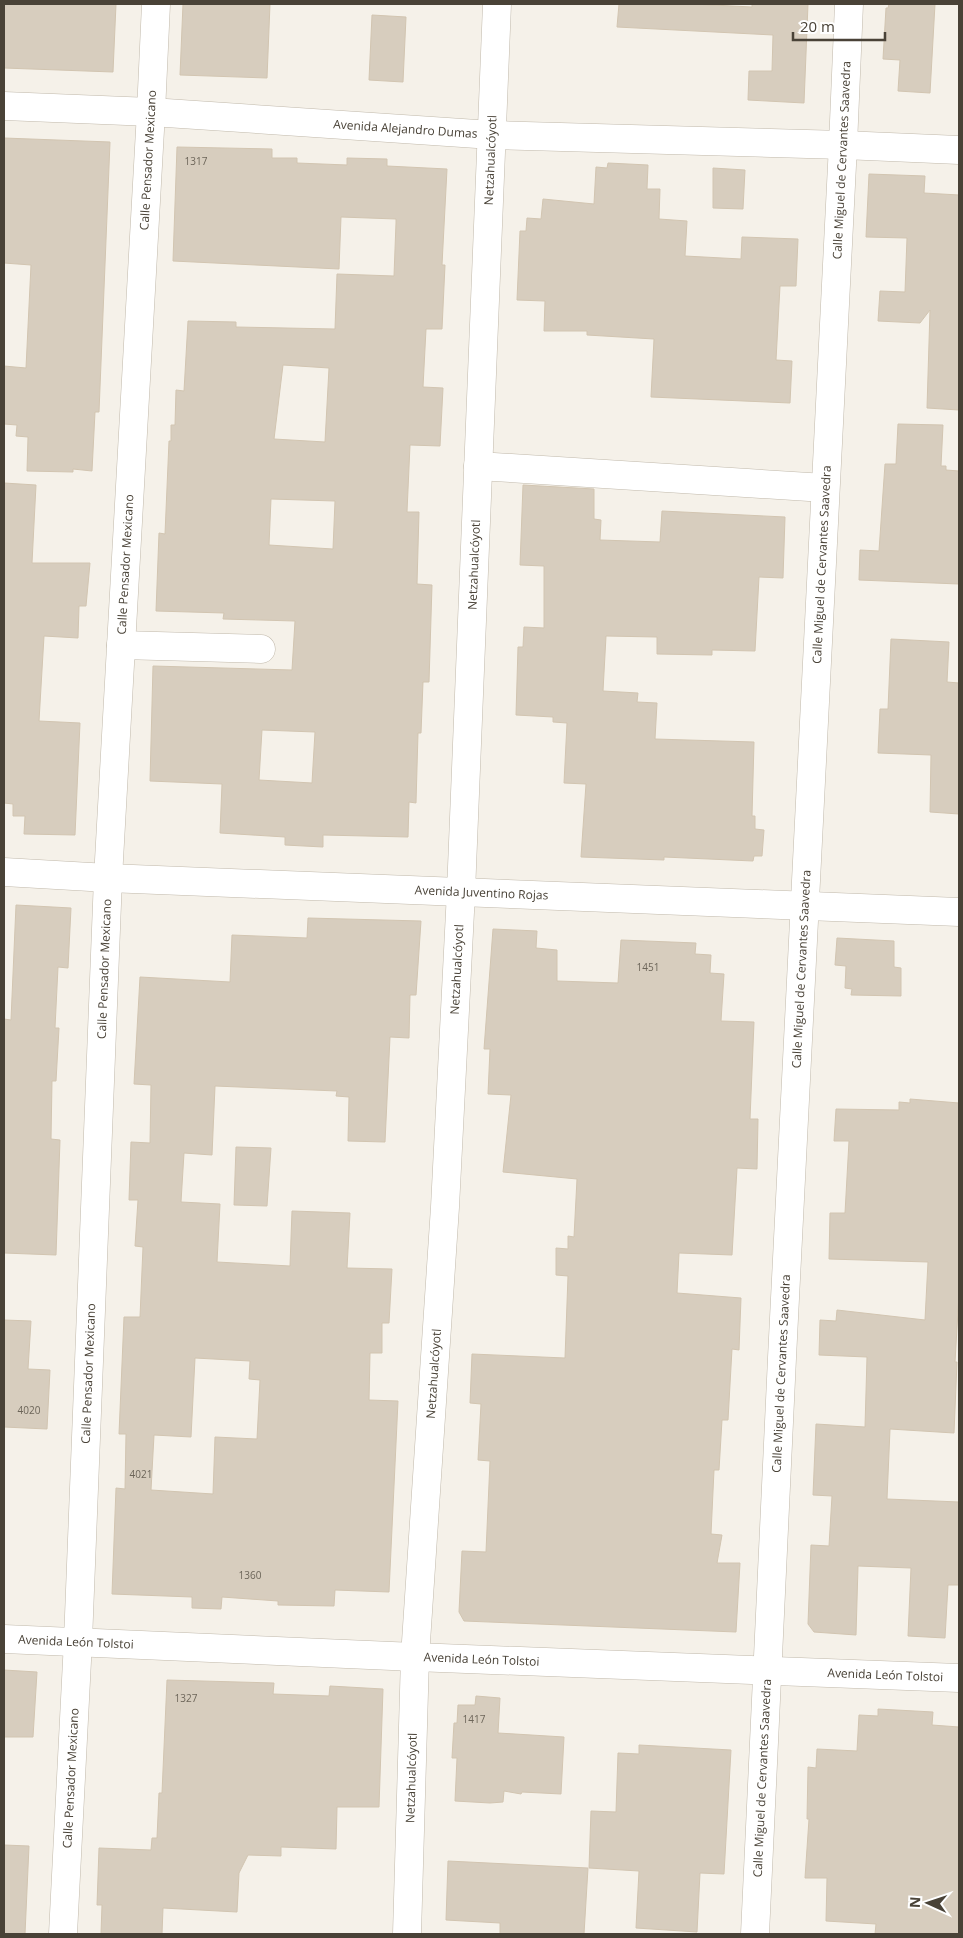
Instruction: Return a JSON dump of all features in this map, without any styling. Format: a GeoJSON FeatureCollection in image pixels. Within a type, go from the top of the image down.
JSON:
{"type":"FeatureCollection","features":[{"type":"Feature","properties":{"kind":"street","name":"Calle Pensador Mexicano"},"geometry":{"type":"LineString","coordinates":[[63,1934],[78,1641],[108,878],[156,4]]}},
{"type":"Feature","properties":{"kind":"street","name":"Netzahualcóyotl"},"geometry":{"type":"LineString","coordinates":[[407,1934],[414,1657],[445,1207],[461,892],[497,4]]}},
{"type":"Feature","properties":{"kind":"street","name":"Calle Miguel de Cervantes Saavedra"},"geometry":{"type":"LineString","coordinates":[[755,1934],[844,145],[849,4]]}},
{"type":"Feature","properties":{"kind":"street","name":"Avenida Alejandro Dumas"},"geometry":{"type":"LineString","coordinates":[[4,106],[151,112],[492,135],[959,150]]}},
{"type":"Feature","properties":{"kind":"street"},"geometry":{"type":"LineString","coordinates":[[478,466],[826,488]]}},
{"type":"Feature","properties":{"kind":"street"},"geometry":{"type":"LineString","coordinates":[[121,645],[261,649]]}},
{"type":"Feature","properties":{"kind":"street","name":"Avenida Juventino Rojas"},"geometry":{"type":"LineString","coordinates":[[4,872],[108,878],[959,912]]}},
{"type":"Feature","properties":{"kind":"street","name":"Avenida León Tolstoi"},"geometry":{"type":"LineString","coordinates":[[4,1638],[414,1657],[959,1678]]}},
{"type":"Feature","properties":{"kind":"building"},"geometry":{"type":"Polygon","coordinates":[[[4,4],[116,4],[113,72],[4,68],[4,4]]]}},
{"type":"Feature","properties":{"kind":"building"},"geometry":{"type":"Polygon","coordinates":[[[183,4],[270,4],[267,78],[180,75],[183,4]]]}},
{"type":"Feature","properties":{"kind":"building"},"geometry":{"type":"Polygon","coordinates":[[[619,4],[693,4],[752,7],[752,4],[808,4],[804,103],[748,100],[749,71],[772,71],[773,35],[617,27],[619,4]]]}},
{"type":"Feature","properties":{"kind":"building"},"geometry":{"type":"Polygon","coordinates":[[[889,4],[935,4],[930,93],[898,91],[900,60],[883,59],[886,8],[888,8],[889,4]]]}},
{"type":"Feature","properties":{"kind":"building"},"geometry":{"type":"Polygon","coordinates":[[[372,15],[406,17],[403,82],[369,80],[372,15]]]}},
{"type":"Feature","properties":{"kind":"building"},"geometry":{"type":"Polygon","coordinates":[[[4,138],[110,142],[99,412],[95,412],[92,471],[73,469],[73,472],[27,471],[28,437],[16,436],[17,425],[4,424],[4,366],[26,368],[31,265],[4,263],[4,138]]]}},
{"type":"Feature","properties":{"kind":"building"},"geometry":{"type":"Polygon","coordinates":[[[177,147],[272,149],[272,158],[297,158],[297,163],[347,165],[347,158],[387,159],[387,166],[447,169],[442,265],[445,265],[442,329],[426,329],[423,387],[443,388],[440,446],[410,445],[407,512],[419,512],[417,584],[432,585],[429,682],[423,682],[421,733],[418,733],[416,803],[409,802],[408,837],[323,835],[323,847],[285,845],[285,837],[220,833],[222,784],[150,781],[153,666],[292,670],[295,621],[223,619],[224,613],[156,611],[159,533],[165,534],[169,441],[171,441],[171,425],[175,425],[176,390],[184,391],[188,321],[236,322],[236,327],[335,329],[337,274],[394,276],[396,219],[341,217],[339,269],[173,261],[177,147]],[[283,365],[274,439],[325,442],[329,368],[283,365]],[[271,499],[269,545],[333,549],[335,501],[271,499]],[[262,730],[259,780],[312,783],[315,732],[262,730]]]}},
{"type":"Feature","properties":{"kind":"building"},"geometry":{"type":"Polygon","coordinates":[[[608,163],[648,165],[647,189],[660,189],[659,219],[687,221],[685,256],[741,259],[742,237],[798,239],[796,286],[780,286],[776,360],[792,361],[790,403],[651,397],[654,339],[587,335],[587,331],[544,331],[545,301],[517,300],[520,231],[526,231],[527,218],[541,219],[543,199],[594,204],[596,167],[607,168],[608,163]]]}},
{"type":"Feature","properties":{"kind":"building"},"geometry":{"type":"Polygon","coordinates":[[[713,168],[745,170],[743,209],[713,208],[713,168]]]}},
{"type":"Feature","properties":{"kind":"building"},"geometry":{"type":"Polygon","coordinates":[[[869,174],[925,176],[924,193],[959,195],[959,410],[927,408],[930,310],[920,323],[878,321],[880,291],[905,292],[907,238],[866,237],[869,174]]]}},
{"type":"Feature","properties":{"kind":"building"},"geometry":{"type":"Polygon","coordinates":[[[898,424],[943,425],[941,466],[946,466],[946,470],[959,471],[959,584],[859,580],[860,550],[879,551],[885,464],[896,464],[898,424]]]}},
{"type":"Feature","properties":{"kind":"building"},"geometry":{"type":"Polygon","coordinates":[[[4,483],[36,485],[32,563],[90,563],[86,606],[79,606],[78,638],[44,636],[39,721],[80,723],[75,835],[24,834],[25,816],[13,816],[13,804],[4,803],[4,483]]]}},
{"type":"Feature","properties":{"kind":"building"},"geometry":{"type":"Polygon","coordinates":[[[523,485],[594,489],[594,519],[601,520],[600,540],[660,542],[662,511],[785,517],[783,578],[759,577],[755,651],[712,650],[712,655],[657,654],[657,637],[606,636],[603,691],[638,693],[637,702],[657,703],[655,739],[754,742],[752,816],[755,816],[755,829],[764,830],[762,856],[754,856],[753,861],[664,857],[664,860],[581,857],[586,784],[564,783],[567,723],[553,722],[553,717],[516,715],[518,647],[523,647],[524,627],[544,628],[544,566],[520,565],[523,485]]]}},
{"type":"Feature","properties":{"kind":"building"},"geometry":{"type":"Polygon","coordinates":[[[891,639],[949,642],[947,682],[959,683],[959,814],[930,812],[931,755],[878,753],[880,709],[888,709],[891,639]]]}},
{"type":"Feature","properties":{"kind":"building"},"geometry":{"type":"Polygon","coordinates":[[[16,905],[71,908],[68,968],[58,967],[55,1028],[59,1028],[56,1081],[52,1081],[51,1139],[60,1140],[56,1255],[4,1253],[4,1019],[11,1020],[16,905]]]}},
{"type":"Feature","properties":{"kind":"building"},"geometry":{"type":"Polygon","coordinates":[[[308,918],[421,921],[416,995],[410,995],[409,1038],[390,1037],[385,1142],[348,1141],[349,1097],[336,1096],[337,1091],[215,1086],[212,1155],[184,1153],[181,1202],[220,1204],[217,1262],[290,1266],[292,1211],[350,1213],[347,1268],[392,1269],[389,1323],[382,1323],[382,1353],[370,1353],[369,1400],[398,1401],[389,1592],[335,1590],[334,1606],[278,1605],[278,1601],[222,1597],[221,1609],[192,1608],[192,1597],[112,1594],[116,1488],[125,1489],[126,1434],[119,1434],[124,1317],[140,1317],[143,1247],[135,1246],[138,1200],[129,1200],[131,1142],[150,1143],[151,1085],[134,1084],[140,977],[230,982],[232,935],[307,938],[308,918]],[[195,1358],[191,1437],[154,1435],[151,1490],[213,1494],[215,1437],[257,1439],[260,1380],[249,1379],[250,1361],[195,1358]]]}},
{"type":"Feature","properties":{"kind":"building"},"geometry":{"type":"Polygon","coordinates":[[[493,929],[537,931],[536,948],[557,950],[557,981],[618,983],[621,940],[696,943],[695,954],[711,955],[710,973],[724,974],[721,1021],[754,1022],[750,1119],[758,1119],[757,1169],[737,1168],[732,1255],[679,1253],[677,1293],[741,1298],[739,1350],[732,1349],[728,1420],[722,1420],[719,1470],[714,1470],[711,1534],[722,1535],[717,1563],[740,1563],[736,1632],[464,1621],[459,1612],[462,1551],[486,1552],[490,1461],[478,1460],[481,1404],[470,1403],[472,1354],[565,1358],[568,1276],[556,1275],[556,1248],[568,1249],[568,1236],[574,1237],[577,1179],[503,1172],[511,1095],[488,1094],[490,1049],[484,1049],[493,929]]]}},
{"type":"Feature","properties":{"kind":"building"},"geometry":{"type":"Polygon","coordinates":[[[837,938],[894,941],[894,967],[901,968],[901,996],[851,995],[852,989],[845,988],[846,966],[835,965],[837,938]]]}},
{"type":"Feature","properties":{"kind":"building"},"geometry":{"type":"Polygon","coordinates":[[[910,1099],[959,1103],[959,1294],[955,1362],[957,1362],[954,1433],[890,1429],[887,1499],[959,1502],[959,1585],[948,1585],[945,1638],[908,1636],[911,1568],[858,1566],[856,1635],[814,1632],[808,1624],[811,1545],[829,1546],[832,1496],[813,1495],[816,1424],[865,1427],[867,1357],[819,1355],[820,1320],[836,1321],[837,1310],[925,1320],[928,1262],[829,1259],[830,1213],[845,1213],[849,1141],[834,1141],[836,1109],[899,1110],[899,1102],[910,1103],[910,1099]]]}},
{"type":"Feature","properties":{"kind":"building"},"geometry":{"type":"Polygon","coordinates":[[[236,1147],[271,1148],[267,1206],[234,1205],[236,1147]]]}},
{"type":"Feature","properties":{"kind":"building"},"geometry":{"type":"Polygon","coordinates":[[[4,1320],[31,1321],[28,1369],[50,1370],[47,1429],[4,1427],[4,1320]]]}},
{"type":"Feature","properties":{"kind":"building"},"geometry":{"type":"Polygon","coordinates":[[[4,1670],[37,1672],[33,1737],[4,1737],[4,1670]]]}},
{"type":"Feature","properties":{"kind":"building"},"geometry":{"type":"Polygon","coordinates":[[[167,1680],[274,1683],[273,1694],[329,1696],[330,1686],[383,1689],[379,1807],[337,1807],[336,1849],[281,1847],[281,1856],[248,1855],[239,1873],[237,1912],[163,1908],[162,1934],[101,1934],[102,1905],[97,1905],[99,1848],[151,1850],[152,1838],[157,1838],[159,1793],[162,1793],[167,1680]]]}},
{"type":"Feature","properties":{"kind":"building"},"geometry":{"type":"Polygon","coordinates":[[[476,1696],[500,1698],[498,1733],[564,1737],[561,1794],[522,1792],[521,1794],[504,1791],[503,1802],[455,1801],[457,1758],[452,1758],[454,1723],[457,1723],[458,1705],[475,1705],[476,1696]]]}},
{"type":"Feature","properties":{"kind":"building"},"geometry":{"type":"Polygon","coordinates":[[[878,1709],[933,1712],[932,1725],[959,1727],[959,1934],[875,1934],[876,1924],[826,1921],[827,1878],[805,1878],[809,1819],[807,1819],[808,1767],[816,1768],[817,1749],[857,1751],[859,1715],[878,1716],[878,1709]]]}},
{"type":"Feature","properties":{"kind":"building"},"geometry":{"type":"Polygon","coordinates":[[[639,1745],[731,1750],[724,1874],[700,1873],[697,1932],[636,1928],[639,1871],[589,1868],[591,1811],[616,1812],[618,1753],[639,1754],[639,1745]]]}},
{"type":"Feature","properties":{"kind":"building"},"geometry":{"type":"Polygon","coordinates":[[[4,1845],[29,1846],[25,1934],[4,1934],[4,1845]]]}},
{"type":"Feature","properties":{"kind":"building"},"geometry":{"type":"Polygon","coordinates":[[[448,1861],[588,1868],[584,1934],[500,1934],[500,1923],[446,1920],[448,1861]]]}}]}
